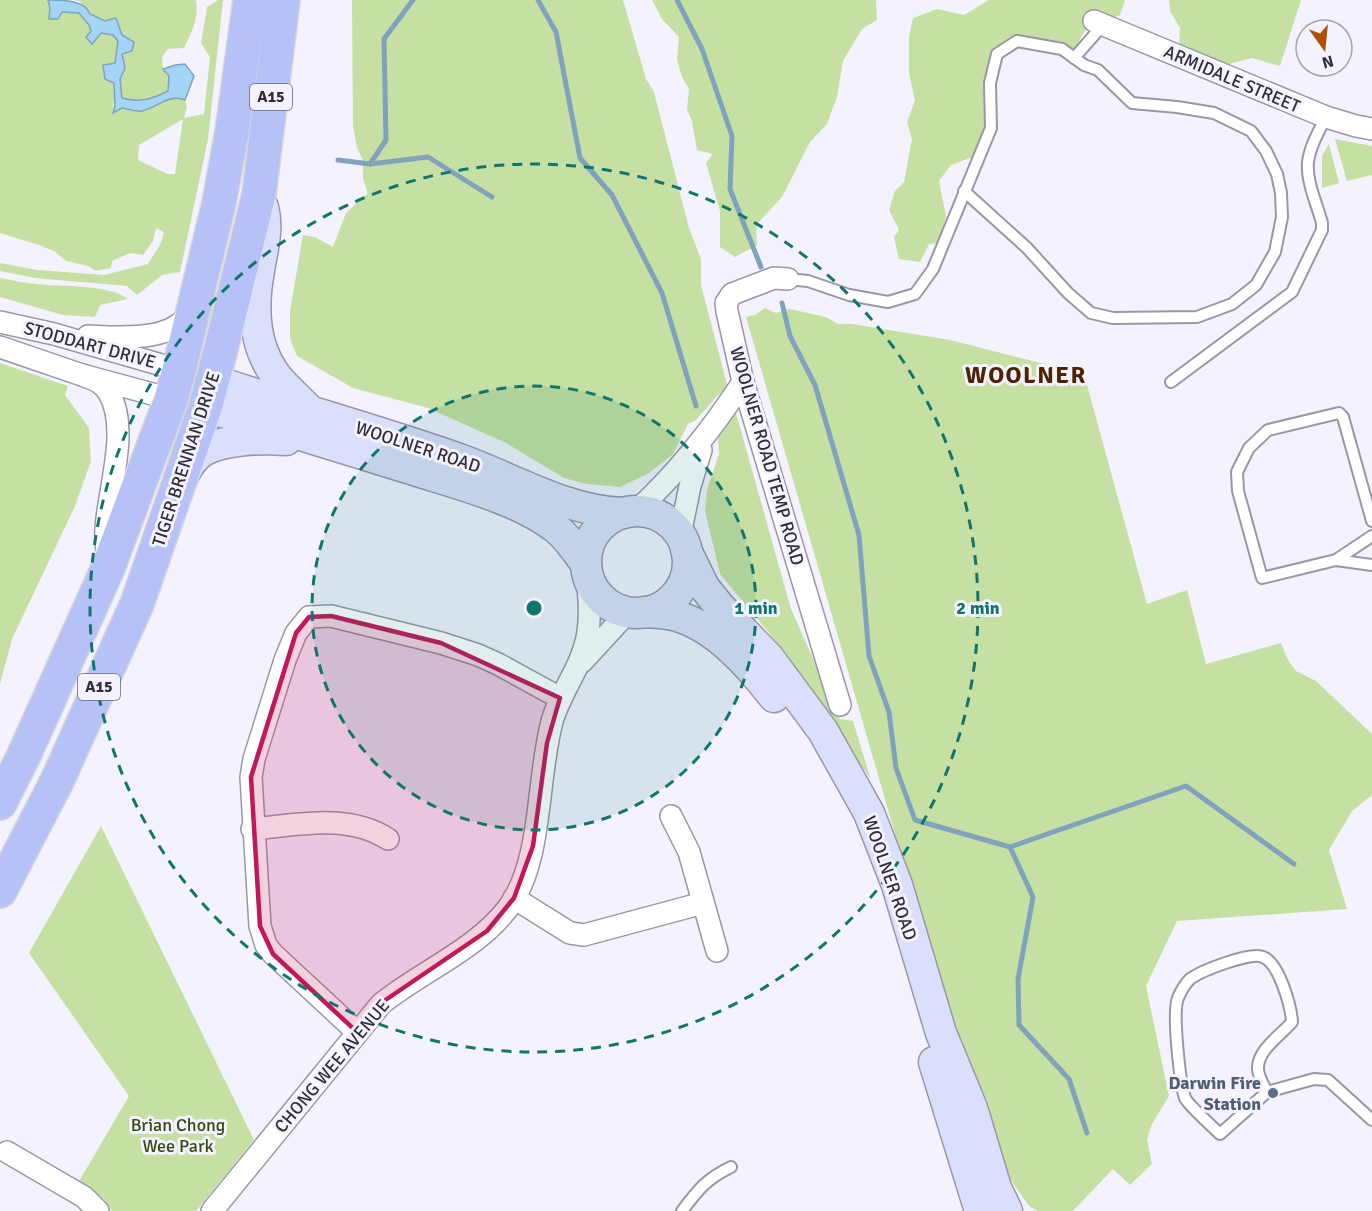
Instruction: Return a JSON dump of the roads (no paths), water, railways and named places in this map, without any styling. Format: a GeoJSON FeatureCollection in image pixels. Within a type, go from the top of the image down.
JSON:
{"type":"FeatureCollection","features":[{"type":"Feature","properties":{"kind":"main road","name":"TIGER BRENNAN DRIVE"},"geometry":{"type":"LineString","coordinates":[[0,803],[108,568],[175,384],[219,202],[232,132],[250,0]]}},
{"type":"Feature","properties":{"kind":"main road","name":"TIGER BRENNAN DRIVE"},"geometry":{"type":"LineString","coordinates":[[0,891],[57,782],[137,604],[183,476],[209,394],[259,194],[282,0]]}},
{"type":"Feature","properties":{"kind":"main road"},"geometry":{"type":"LineString","coordinates":[[183,476],[197,455],[205,450],[224,444],[265,439],[313,426],[266,360],[260,344],[255,313],[255,294],[266,231],[264,210],[259,194]]}},
{"type":"Feature","properties":{"kind":"main road"},"geometry":{"type":"LineString","coordinates":[[175,384],[209,394]]}},
{"type":"Feature","properties":{"kind":"main road","name":"WOOLNER ROAD"},"geometry":{"type":"LineString","coordinates":[[209,394],[313,426],[462,460],[575,505],[596,511],[629,512]]}},
{"type":"Feature","properties":{"kind":"main road","name":"WOOLNER ROAD"},"geometry":{"type":"LineString","coordinates":[[313,426],[528,512],[561,533],[586,569]]}},
{"type":"Feature","properties":{"kind":"main road"},"geometry":{"type":"LineString","coordinates":[[629,512],[659,516],[671,524],[683,542],[687,572],[680,588],[666,603],[636,612],[605,602],[592,586],[586,569],[588,546],[596,531],[607,521],[629,512]]}},
{"type":"Feature","properties":{"kind":"main road","name":"WOOLNER ROAD"},"geometry":{"type":"LineString","coordinates":[[683,542],[704,586],[720,607],[768,658],[823,731],[869,813],[897,885],[937,1022],[978,1127],[992,1179],[1008,1211]]}},
{"type":"Feature","properties":{"kind":"main road","name":"WOOLNER ROAD"},"geometry":{"type":"LineString","coordinates":[[636,612],[664,613],[682,618],[706,631],[729,648],[770,691],[830,776],[868,851],[882,889],[980,1211]]}},
{"type":"Feature","properties":{"kind":"street","name":"ARMIDALE STREET"},"geometry":{"type":"LineString","coordinates":[[1099,23],[1326,117],[1372,129]]}},
{"type":"Feature","properties":{"kind":"street","name":"WOOLNER ROAD TEMP ROAD"},"geometry":{"type":"LineString","coordinates":[[788,279],[774,278],[732,294],[726,303],[743,382],[840,705]]}},
{"type":"Feature","properties":{"kind":"street"},"geometry":{"type":"LineString","coordinates":[[54,334],[115,337],[171,330],[184,321],[199,291]]}},
{"type":"Feature","properties":{"kind":"street","name":"STODDART DRIVE"},"geometry":{"type":"LineString","coordinates":[[0,322],[54,334],[175,384]]}},
{"type":"Feature","properties":{"kind":"street","name":"STODDART DRIVE"},"geometry":{"type":"LineString","coordinates":[[0,347],[82,375],[175,384]]}},
{"type":"Feature","properties":{"kind":"street"},"geometry":{"type":"LineString","coordinates":[[82,375],[98,381],[104,387],[112,400],[115,415],[117,459],[105,530],[108,568]]}},
{"type":"Feature","properties":{"kind":"street"},"geometry":{"type":"LineString","coordinates":[[629,512],[676,472],[713,426],[743,382]]}},
{"type":"Feature","properties":{"kind":"street"},"geometry":{"type":"LineString","coordinates":[[683,542],[693,472],[713,426]]}},
{"type":"Feature","properties":{"kind":"street","name":"CHONG WEE AVENUE"},"geometry":{"type":"LineString","coordinates":[[212,1211],[384,1001],[488,931],[514,898],[525,874],[533,846],[547,743],[565,689],[583,651],[588,630],[586,569]]}},
{"type":"Feature","properties":{"kind":"street","name":"CHONG WEE AVENUE"},"geometry":{"type":"LineString","coordinates":[[565,689],[588,655],[636,612]]}},
{"type":"Feature","properties":{"kind":"street"},"geometry":{"type":"LineString","coordinates":[[357,1032],[266,945],[260,926],[252,829],[251,777],[254,759],[296,633],[309,617],[331,616],[441,643],[565,689]]}},
{"type":"Feature","properties":{"kind":"street"},"geometry":{"type":"LineString","coordinates":[[671,816],[689,852],[717,951]]}},
{"type":"Feature","properties":{"kind":"street"},"geometry":{"type":"LineString","coordinates":[[252,829],[349,824],[375,831],[388,839]]}},
{"type":"Feature","properties":{"kind":"street"},"geometry":{"type":"LineString","coordinates":[[514,898],[570,933],[584,935],[703,903]]}},
{"type":"Feature","properties":{"kind":"street"},"geometry":{"type":"LineString","coordinates":[[7,1152],[84,1197],[98,1211]]}},
{"type":"Feature","properties":{"kind":"lane"},"geometry":{"type":"LineString","coordinates":[[1074,57],[1099,23]]}},
{"type":"Feature","properties":{"kind":"lane"},"geometry":{"type":"LineString","coordinates":[[788,279],[808,281],[849,295],[888,302],[915,294],[933,269],[964,191],[991,128],[990,83],[997,54],[1017,40],[1062,49],[1084,65],[1098,70],[1132,103],[1214,113],[1251,130],[1266,151],[1277,174],[1282,217],[1275,252],[1256,285],[1232,304],[1197,317],[1113,318],[1091,313],[1068,293],[1027,248],[964,191]]}},
{"type":"Feature","properties":{"kind":"lane"},"geometry":{"type":"LineString","coordinates":[[1171,382],[1292,292],[1322,230],[1308,162],[1313,144],[1326,117]]}},
{"type":"Feature","properties":{"kind":"lane"},"geometry":{"type":"LineString","coordinates":[[1372,521],[1343,417],[1339,412],[1268,430],[1249,448],[1237,472],[1238,491],[1262,578],[1336,560],[1372,536]]}},
{"type":"Feature","properties":{"kind":"lane"},"geometry":{"type":"LineString","coordinates":[[1336,560],[1372,565]]}},
{"type":"Feature","properties":{"kind":"lane"},"geometry":{"type":"LineString","coordinates":[[1267,1092],[1258,1070],[1260,1060],[1267,1047],[1292,1022],[1291,1009],[1272,963],[1264,957],[1255,955],[1241,957],[1191,978],[1176,1000],[1175,1029],[1186,1099],[1220,1134],[1267,1092],[1314,1079],[1328,1080],[1372,1120]]}},
{"type":"Feature","properties":{"kind":"lane"},"geometry":{"type":"LineString","coordinates":[[682,1211],[701,1185],[730,1167]]}},
{"type":"Feature","properties":{"kind":"water"},"geometry":{"type":"Polygon","coordinates":[[[48,0],[78,3],[90,14],[105,21],[116,18],[122,35],[134,42],[132,51],[122,54],[125,68],[120,79],[122,98],[146,99],[168,91],[169,76],[163,69],[185,64],[194,76],[185,100],[174,98],[142,111],[122,108],[113,113],[114,83],[105,79],[103,65],[115,63],[118,41],[113,35],[101,33],[92,44],[86,37],[91,31],[89,25],[79,13],[62,12],[58,19],[49,19],[48,0]]]}},
{"type":"Feature","properties":{"kind":"waterway"},"geometry":{"type":"LineString","coordinates":[[370,164],[386,140],[384,39],[413,0]]}},
{"type":"Feature","properties":{"kind":"waterway"},"geometry":{"type":"LineString","coordinates":[[538,0],[556,32],[580,158],[612,195],[662,293],[696,406]]}},
{"type":"Feature","properties":{"kind":"waterway"},"geometry":{"type":"LineString","coordinates":[[677,0],[702,49],[732,136],[730,189],[761,267]]}},
{"type":"Feature","properties":{"kind":"waterway"},"geometry":{"type":"LineString","coordinates":[[338,160],[370,164],[428,157],[492,197]]}},
{"type":"Feature","properties":{"kind":"waterway"},"geometry":{"type":"LineString","coordinates":[[782,303],[790,336],[815,385],[859,535],[869,656],[889,712],[896,768],[915,820],[1010,847],[1033,897],[1018,979],[1019,1025],[1069,1079],[1087,1133]]}},
{"type":"Feature","properties":{"kind":"waterway"},"geometry":{"type":"LineString","coordinates":[[1010,847],[1186,786],[1294,864]]}},
{"type":"Feature","properties":{"kind":"place","name":"Darwin Fire Station"},"geometry":{"type":"Point","coordinates":[1273,1093]}},
{"type":"Feature","properties":{"kind":"district","name":"WOOLNER"},"geometry":{"type":"Point","coordinates":[1026,375]}},
{"type":"Feature","properties":{"kind":"park label","name":"Brian Chong Wee Park"},"geometry":{"type":"Point","coordinates":[178,1135]}}]}
